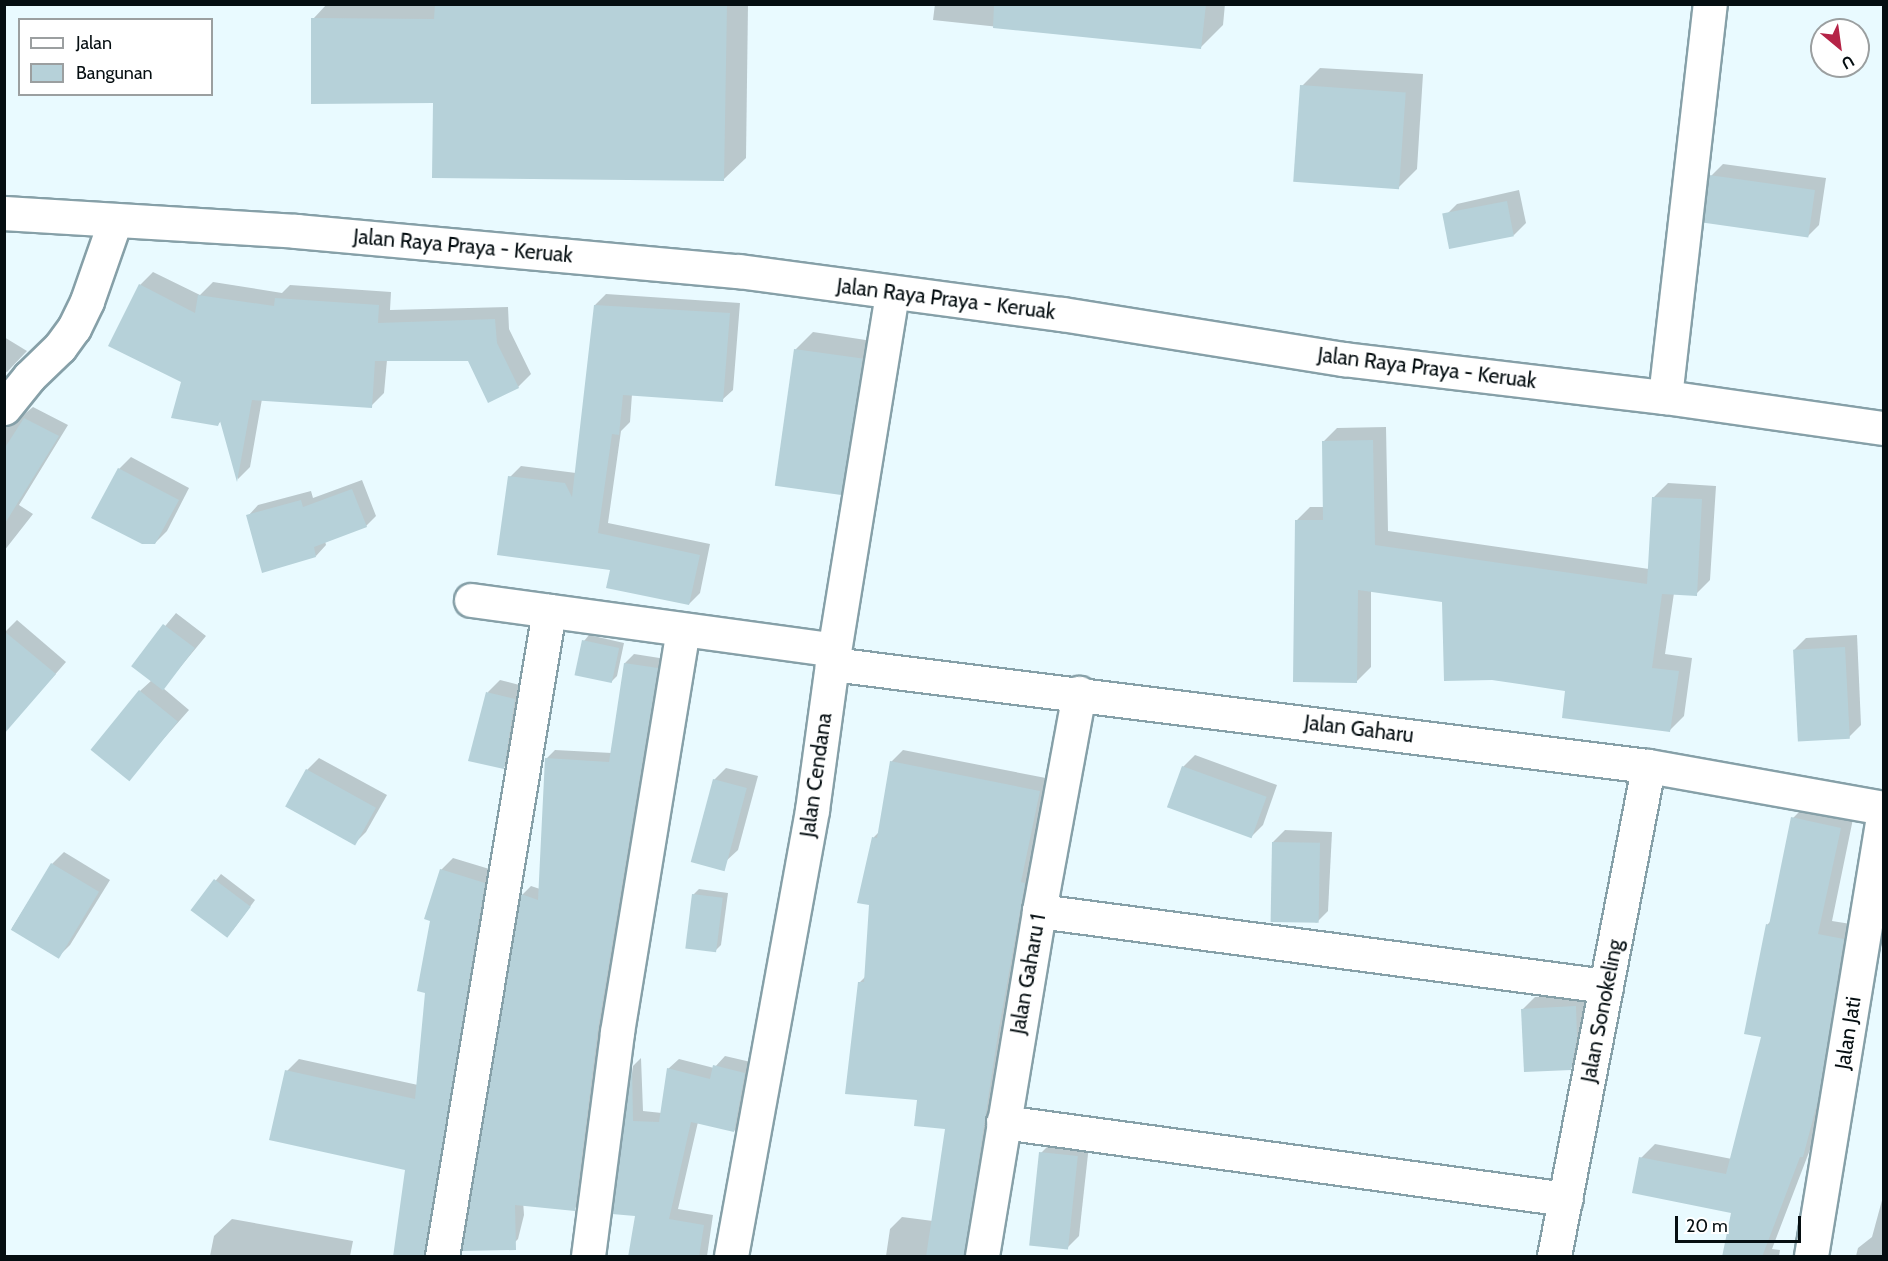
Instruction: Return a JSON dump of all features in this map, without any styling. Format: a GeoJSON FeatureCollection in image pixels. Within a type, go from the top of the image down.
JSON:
{"type":"FeatureCollection","features":[{"type":"Feature","properties":{"kind":"street"},"geometry":{"type":"LineString","coordinates":[[1665,397],[1710,4]]}},
{"type":"Feature","properties":{"kind":"street","name":"Jalan Raya Praya - Keruak"},"geometry":{"type":"LineString","coordinates":[[4,213],[296,231],[739,271],[1062,314],[1344,359],[1665,397],[1884,428]]}},
{"type":"Feature","properties":{"kind":"street"},"geometry":{"type":"LineString","coordinates":[[4,408],[30,377],[60,348],[74,328],[87,302],[115,221]]}},
{"type":"Feature","properties":{"kind":"street","name":"Jalan Cendana"},"geometry":{"type":"LineString","coordinates":[[731,1257],[812,810],[833,657],[892,293]]}},
{"type":"Feature","properties":{"kind":"street","name":"Jalan Gaharu"},"geometry":{"type":"LineString","coordinates":[[471,600],[1079,693],[1648,766],[1884,808]]}},
{"type":"Feature","properties":{"kind":"street"},"geometry":{"type":"LineString","coordinates":[[442,1257],[549,611]]}},
{"type":"Feature","properties":{"kind":"street"},"geometry":{"type":"LineString","coordinates":[[588,1257],[617,1032],[683,631]]}},
{"type":"Feature","properties":{"kind":"street","name":"Jalan Gaharu 1"},"geometry":{"type":"LineString","coordinates":[[982,1257],[1039,911],[1079,693]]}},
{"type":"Feature","properties":{"kind":"street","name":"Jalan Sonokeling"},"geometry":{"type":"LineString","coordinates":[[1554,1257],[1648,766]]}},
{"type":"Feature","properties":{"kind":"street","name":"Jalan Jati"},"geometry":{"type":"LineString","coordinates":[[1811,1257],[1884,808]]}},
{"type":"Feature","properties":{"kind":"street"},"geometry":{"type":"LineString","coordinates":[[1039,911],[1606,986]]}},
{"type":"Feature","properties":{"kind":"street"},"geometry":{"type":"LineString","coordinates":[[1003,1122],[1566,1199]]}},
{"type":"Feature","properties":{"kind":"building"},"geometry":{"type":"Polygon","coordinates":[[[435,4],[727,4],[724,181],[432,178],[433,103],[311,104],[311,18],[434,19],[435,4]]]}},
{"type":"Feature","properties":{"kind":"building"},"geometry":{"type":"Polygon","coordinates":[[[994,4],[1206,4],[1201,49],[993,28],[994,4]]]}},
{"type":"Feature","properties":{"kind":"building"},"geometry":{"type":"Polygon","coordinates":[[[1300,85],[1406,92],[1399,189],[1293,182],[1300,85]]]}},
{"type":"Feature","properties":{"kind":"building"},"geometry":{"type":"Polygon","coordinates":[[[1709,175],[1815,190],[1808,237],[1702,223],[1709,175]]]}},
{"type":"Feature","properties":{"kind":"building"},"geometry":{"type":"Polygon","coordinates":[[[1507,201],[1514,236],[1449,249],[1442,214],[1507,201]]]}},
{"type":"Feature","properties":{"kind":"building"},"geometry":{"type":"Polygon","coordinates":[[[139,284],[195,313],[198,295],[274,306],[275,298],[379,305],[378,323],[495,319],[497,343],[519,388],[488,403],[468,361],[375,361],[372,408],[252,400],[237,482],[220,421],[218,426],[171,418],[181,382],[108,346],[139,284]]]}},
{"type":"Feature","properties":{"kind":"building"},"geometry":{"type":"Polygon","coordinates":[[[594,305],[730,313],[723,402],[623,395],[619,435],[612,434],[598,533],[700,555],[689,605],[606,588],[610,570],[497,555],[508,476],[565,483],[572,497],[594,305]]]}},
{"type":"Feature","properties":{"kind":"building"},"geometry":{"type":"Polygon","coordinates":[[[794,349],[862,359],[843,495],[775,486],[794,349]]]}},
{"type":"Feature","properties":{"kind":"building"},"geometry":{"type":"Polygon","coordinates":[[[24,418],[59,436],[4,525],[4,449],[24,418]]]}},
{"type":"Feature","properties":{"kind":"building"},"geometry":{"type":"Polygon","coordinates":[[[1373,440],[1375,545],[1647,584],[1652,497],[1702,499],[1697,596],[1662,594],[1652,668],[1679,671],[1670,732],[1562,718],[1565,691],[1492,680],[1444,681],[1442,602],[1358,590],[1357,683],[1293,682],[1295,520],[1323,520],[1322,441],[1373,440]]]}},
{"type":"Feature","properties":{"kind":"building"},"geometry":{"type":"Polygon","coordinates":[[[118,468],[179,500],[155,544],[142,544],[91,518],[118,468]]]}},
{"type":"Feature","properties":{"kind":"building"},"geometry":{"type":"Polygon","coordinates":[[[352,489],[367,527],[314,547],[316,557],[262,573],[246,515],[301,500],[303,507],[352,489]]]}},
{"type":"Feature","properties":{"kind":"building"},"geometry":{"type":"Polygon","coordinates":[[[163,624],[195,648],[163,690],[131,666],[163,624]]]}},
{"type":"Feature","properties":{"kind":"building"},"geometry":{"type":"Polygon","coordinates":[[[4,631],[56,674],[4,734],[4,631]]]}},
{"type":"Feature","properties":{"kind":"building"},"geometry":{"type":"Polygon","coordinates":[[[582,640],[619,648],[612,683],[575,675],[582,640]]]}},
{"type":"Feature","properties":{"kind":"building"},"geometry":{"type":"Polygon","coordinates":[[[1845,647],[1850,739],[1798,742],[1793,650],[1845,647]]]}},
{"type":"Feature","properties":{"kind":"building"},"geometry":{"type":"Polygon","coordinates":[[[624,663],[658,668],[598,1029],[575,1211],[515,1205],[516,1250],[462,1251],[521,894],[538,900],[545,758],[609,762],[624,663]]]}},
{"type":"Feature","properties":{"kind":"building"},"geometry":{"type":"Polygon","coordinates":[[[139,690],[178,721],[129,781],[91,750],[139,690]]]}},
{"type":"Feature","properties":{"kind":"building"},"geometry":{"type":"Polygon","coordinates":[[[486,692],[515,699],[504,769],[468,761],[486,692]]]}},
{"type":"Feature","properties":{"kind":"building"},"geometry":{"type":"Polygon","coordinates":[[[890,761],[1040,791],[1021,882],[1025,883],[998,1034],[964,1257],[926,1257],[945,1129],[914,1126],[917,1100],[845,1094],[858,982],[864,982],[869,905],[857,903],[872,837],[877,838],[890,761]]]}},
{"type":"Feature","properties":{"kind":"building"},"geometry":{"type":"Polygon","coordinates":[[[1182,766],[1267,797],[1252,838],[1167,807],[1182,766]]]}},
{"type":"Feature","properties":{"kind":"building"},"geometry":{"type":"Polygon","coordinates":[[[306,769],[376,808],[355,845],[285,807],[306,769]]]}},
{"type":"Feature","properties":{"kind":"building"},"geometry":{"type":"Polygon","coordinates":[[[713,779],[747,788],[725,871],[691,862],[713,779]]]}},
{"type":"Feature","properties":{"kind":"building"},"geometry":{"type":"Polygon","coordinates":[[[1791,817],[1841,828],[1818,934],[1844,939],[1818,1100],[1803,1157],[1800,1157],[1762,1257],[1722,1257],[1731,1213],[1632,1193],[1639,1157],[1726,1174],[1761,1037],[1744,1034],[1791,817]]]}},
{"type":"Feature","properties":{"kind":"building"},"geometry":{"type":"Polygon","coordinates":[[[1272,842],[1320,843],[1319,923],[1271,922],[1272,842]]]}},
{"type":"Feature","properties":{"kind":"building"},"geometry":{"type":"Polygon","coordinates":[[[51,863],[99,892],[59,959],[11,930],[51,863]]]}},
{"type":"Feature","properties":{"kind":"building"},"geometry":{"type":"Polygon","coordinates":[[[440,869],[485,883],[424,1257],[393,1257],[405,1170],[269,1140],[285,1070],[415,1099],[425,993],[417,991],[430,921],[424,919],[440,869]]]}},
{"type":"Feature","properties":{"kind":"building"},"geometry":{"type":"Polygon","coordinates":[[[214,879],[251,907],[227,938],[191,910],[214,879]]]}},
{"type":"Feature","properties":{"kind":"building"},"geometry":{"type":"Polygon","coordinates":[[[692,894],[723,898],[716,952],[685,949],[692,894]]]}},
{"type":"Feature","properties":{"kind":"building"},"geometry":{"type":"Polygon","coordinates":[[[1576,1006],[1577,1037],[1571,1070],[1524,1072],[1521,1009],[1576,1006]]]}},
{"type":"Feature","properties":{"kind":"building"},"geometry":{"type":"Polygon","coordinates":[[[632,1065],[633,1121],[659,1122],[667,1068],[710,1079],[713,1065],[745,1073],[734,1132],[691,1122],[669,1219],[704,1225],[699,1257],[628,1257],[635,1216],[612,1214],[632,1065]]]}},
{"type":"Feature","properties":{"kind":"building"},"geometry":{"type":"Polygon","coordinates":[[[1039,1152],[1078,1156],[1068,1250],[1029,1245],[1039,1152]]]}}]}
